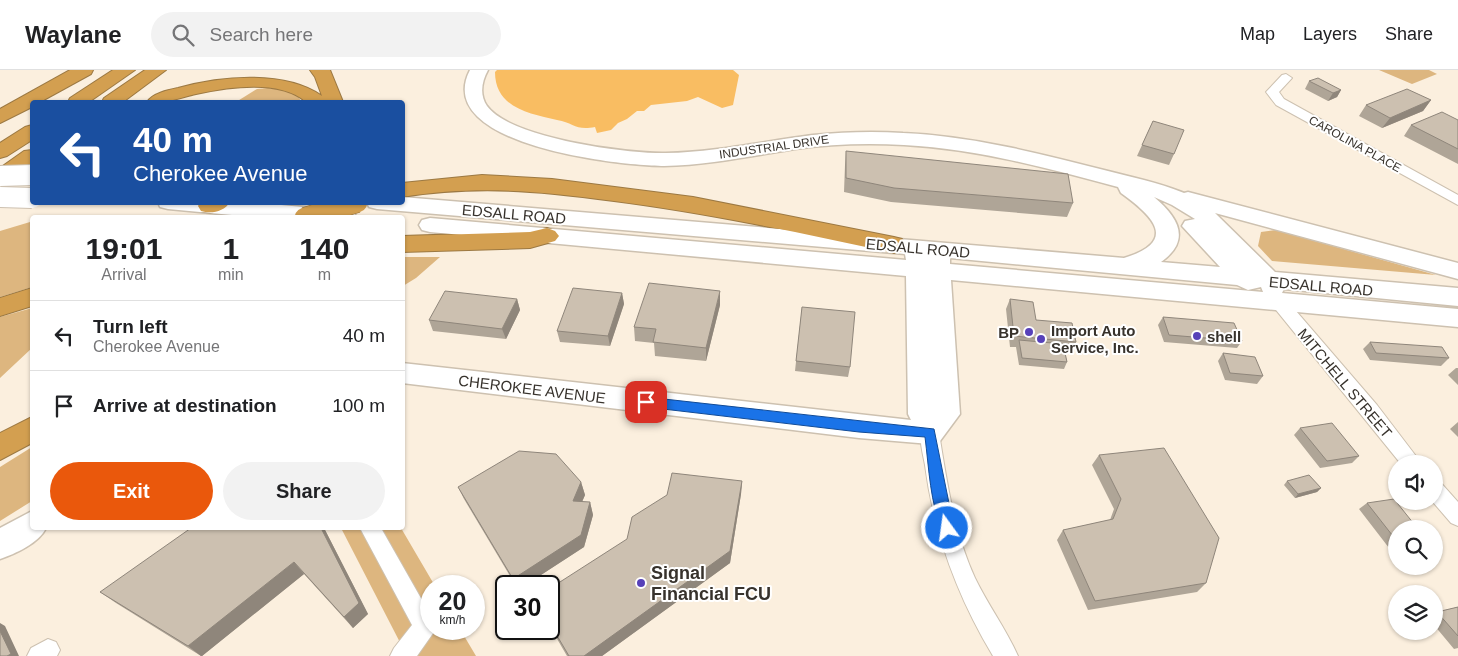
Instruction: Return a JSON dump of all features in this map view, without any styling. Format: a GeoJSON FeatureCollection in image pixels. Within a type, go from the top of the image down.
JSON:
{"type":"FeatureCollection","features":[{"type":"Feature","properties":{"kind":"highway"},"geometry":{"type":"LineString","coordinates":[[32,100],[84,70]]}},
{"type":"Feature","properties":{"kind":"highway"},"geometry":{"type":"LineString","coordinates":[[80,100],[126,70]]}},
{"type":"Feature","properties":{"kind":"highway"},"geometry":{"type":"LineString","coordinates":[[113,100],[157,70]]}},
{"type":"Feature","properties":{"kind":"highway"},"geometry":{"type":"LineString","coordinates":[[319,70],[324,75],[333,100]]}},
{"type":"Feature","properties":{"kind":"highway"},"geometry":{"type":"LineString","coordinates":[[141,100],[175,75]]}},
{"type":"Feature","properties":{"kind":"highway"},"geometry":{"type":"LineString","coordinates":[[162,100],[202,82],[239,76],[273,76],[299,82],[313,94],[316,100]]}},
{"type":"Feature","properties":{"kind":"highway"},"geometry":{"type":"LineString","coordinates":[[0,116],[30,101]]}},
{"type":"Feature","properties":{"kind":"highway"},"geometry":{"type":"LineString","coordinates":[[0,152],[30,132]]}},
{"type":"Feature","properties":{"kind":"highway"},"geometry":{"type":"LineString","coordinates":[[0,177],[30,157]]}},
{"type":"Feature","properties":{"kind":"highway"},"geometry":{"type":"LineString","coordinates":[[0,199],[30,177]]}},
{"type":"Feature","properties":{"kind":"highway"},"geometry":{"type":"LineString","coordinates":[[405,190],[435,185],[482,182],[527,183],[693,204],[894,245]]}},
{"type":"Feature","properties":{"kind":"highway"},"geometry":{"type":"LineString","coordinates":[[315,215],[347,205]]}},
{"type":"Feature","properties":{"kind":"highway"},"geometry":{"type":"LineString","coordinates":[[405,244],[530,240],[547,236]]}},
{"type":"Feature","properties":{"kind":"highway"},"geometry":{"type":"LineString","coordinates":[[0,307],[30,298]]}},
{"type":"Feature","properties":{"kind":"highway"},"geometry":{"type":"LineString","coordinates":[[0,448],[30,430]]}},
{"type":"Feature","properties":{"kind":"main road","name":"INDUSTRIAL DRIVE"},"geometry":{"type":"LineString","coordinates":[[479,70],[473,83],[472,94],[475,104],[488,118],[519,133],[608,155],[643,159],[679,159],[834,139],[899,138],[985,147],[1170,194],[1208,219],[1274,291]]}},
{"type":"Feature","properties":{"kind":"main road"},"geometry":{"type":"LineString","coordinates":[[0,177],[30,176]]}},
{"type":"Feature","properties":{"kind":"main road"},"geometry":{"type":"LineString","coordinates":[[1117,180],[1152,205],[1165,220],[1168,232],[1166,245],[1154,256],[1125,266]]}},
{"type":"Feature","properties":{"kind":"main road"},"geometry":{"type":"LineString","coordinates":[[1170,194],[1458,271]]}},
{"type":"Feature","properties":{"kind":"main road"},"geometry":{"type":"LineString","coordinates":[[0,199],[30,198]]}},
{"type":"Feature","properties":{"kind":"main road","name":"EDSALL ROAD"},"geometry":{"type":"LineString","coordinates":[[405,204],[894,245],[928,260],[1085,283],[1458,297]]}},
{"type":"Feature","properties":{"kind":"main road"},"geometry":{"type":"LineString","coordinates":[[223,205],[318,215]]}},
{"type":"Feature","properties":{"kind":"main road","name":"EDSALL ROAD"},"geometry":{"type":"LineString","coordinates":[[405,222],[547,236],[928,260],[1125,266],[1242,278]]}},
{"type":"Feature","properties":{"kind":"main road"},"geometry":{"type":"LineString","coordinates":[[928,260],[946,414],[930,432],[922,414],[921,369],[928,260]]}},
{"type":"Feature","properties":{"kind":"main road","name":"EDSALL ROAD"},"geometry":{"type":"LineString","coordinates":[[1274,291],[1458,318]]}},
{"type":"Feature","properties":{"kind":"main road"},"geometry":{"type":"LineString","coordinates":[[876,428],[904,406],[921,369]]}},
{"type":"Feature","properties":{"kind":"main road","name":"CHEROKEE AVENUE"},"geometry":{"type":"LineString","coordinates":[[405,374],[876,428],[930,432]]}},
{"type":"Feature","properties":{"kind":"main road"},"geometry":{"type":"LineString","coordinates":[[0,545],[30,525]]}},
{"type":"Feature","properties":{"kind":"street","name":"CAROLINA PLACE"},"geometry":{"type":"LineString","coordinates":[[1286,78],[1272,92],[1280,102],[1458,201]]}},
{"type":"Feature","properties":{"kind":"street","name":"INDUSTRIAL DRIVE"},"geometry":{"type":"LineString","coordinates":[[1117,180],[1171,206],[1185,217],[1242,278],[1274,291]]}},
{"type":"Feature","properties":{"kind":"street","name":"MITCHELL STREET"},"geometry":{"type":"LineString","coordinates":[[1274,291],[1405,455]]}},
{"type":"Feature","properties":{"kind":"street"},"geometry":{"type":"LineString","coordinates":[[930,432],[943,514],[950,540],[970,589],[1006,656]]}},
{"type":"Feature","properties":{"kind":"street"},"geometry":{"type":"LineString","coordinates":[[1443,500],[1458,517]]}},
{"type":"Feature","properties":{"kind":"street"},"geometry":{"type":"LineString","coordinates":[[371,530],[425,627],[402,656]]}},
{"type":"Feature","properties":{"kind":"shaded area"},"geometry":{"type":"Polygon","coordinates":[[[497,70],[733,70],[739,75],[733,105],[722,108],[698,97],[687,101],[651,105],[644,111],[637,111],[618,123],[611,130],[597,133],[595,127],[579,127],[526,112],[516,107],[501,94],[495,72],[497,70]]]}},
{"type":"Feature","properties":{"kind":"shaded area"},"geometry":{"type":"Polygon","coordinates":[[[1379,70],[1429,70],[1437,74],[1412,84],[1379,70]]]}},
{"type":"Feature","properties":{"kind":"shaded area"},"geometry":{"type":"Polygon","coordinates":[[[257,89],[282,90],[295,95],[300,100],[239,100],[257,89]]]}},
{"type":"Feature","properties":{"kind":"shaded area"},"geometry":{"type":"Polygon","coordinates":[[[30,222],[30,288],[0,297],[0,231],[30,222]]]}},
{"type":"Feature","properties":{"kind":"shaded area"},"geometry":{"type":"Polygon","coordinates":[[[1276,230],[1436,275],[1272,261],[1258,246],[1261,232],[1276,230]]]}},
{"type":"Feature","properties":{"kind":"shaded area"},"geometry":{"type":"Polygon","coordinates":[[[405,257],[440,257],[416,278],[405,285],[405,257]]]}},
{"type":"Feature","properties":{"kind":"shaded area"},"geometry":{"type":"Polygon","coordinates":[[[30,309],[30,350],[0,378],[0,317],[30,309]]]}},
{"type":"Feature","properties":{"kind":"shaded area"},"geometry":{"type":"Polygon","coordinates":[[[30,448],[30,502],[0,521],[0,467],[30,448]]]}},
{"type":"Feature","properties":{"kind":"shaded area"},"geometry":{"type":"Polygon","coordinates":[[[342,530],[402,530],[429,575],[420,575],[420,640],[467,640],[476,656],[407,656],[342,530]]]}},
{"type":"Feature","properties":{"kind":"building"},"geometry":{"type":"Polygon","coordinates":[[[1318,78],[1341,90],[1333,93],[1309,81],[1318,78]]]}},
{"type":"Feature","properties":{"kind":"building"},"geometry":{"type":"Polygon","coordinates":[[[1407,89],[1431,100],[1390,118],[1366,105],[1407,89]]]}},
{"type":"Feature","properties":{"kind":"building"},"geometry":{"type":"Polygon","coordinates":[[[1442,112],[1458,120],[1458,149],[1411,125],[1442,112]]]}},
{"type":"Feature","properties":{"kind":"building"},"geometry":{"type":"Polygon","coordinates":[[[1153,121],[1184,130],[1174,154],[1142,145],[1153,121]]]}},
{"type":"Feature","properties":{"kind":"building"},"geometry":{"type":"Polygon","coordinates":[[[846,151],[1068,174],[1073,203],[894,188],[846,178],[846,151]]]}},
{"type":"Feature","properties":{"kind":"building"},"geometry":{"type":"Polygon","coordinates":[[[649,283],[720,291],[706,348],[653,342],[656,329],[634,327],[649,283]]]}},
{"type":"Feature","properties":{"kind":"building"},"geometry":{"type":"Polygon","coordinates":[[[573,288],[622,293],[608,336],[557,331],[573,288]]]}},
{"type":"Feature","properties":{"kind":"building"},"geometry":{"type":"Polygon","coordinates":[[[445,291],[517,299],[502,329],[429,320],[445,291]]]}},
{"type":"Feature","properties":{"kind":"building"},"geometry":{"type":"Polygon","coordinates":[[[1010,299],[1033,302],[1036,320],[1072,323],[1076,342],[1014,336],[1010,299]]]}},
{"type":"Feature","properties":{"kind":"building"},"geometry":{"type":"Polygon","coordinates":[[[802,307],[855,312],[850,367],[796,361],[802,307]]]}},
{"type":"Feature","properties":{"kind":"building"},"geometry":{"type":"Polygon","coordinates":[[[1163,317],[1234,323],[1242,341],[1169,335],[1163,317]]]}},
{"type":"Feature","properties":{"kind":"building"},"geometry":{"type":"Polygon","coordinates":[[[1019,340],[1063,344],[1067,362],[1022,358],[1019,340]]]}},
{"type":"Feature","properties":{"kind":"building"},"geometry":{"type":"Polygon","coordinates":[[[1370,342],[1442,347],[1449,358],[1376,353],[1370,342]]]}},
{"type":"Feature","properties":{"kind":"building"},"geometry":{"type":"Polygon","coordinates":[[[1223,353],[1255,357],[1263,376],[1230,373],[1223,353]]]}},
{"type":"Feature","properties":{"kind":"building"},"geometry":{"type":"Polygon","coordinates":[[[1332,423],[1359,456],[1327,461],[1300,428],[1332,423]]]}},
{"type":"Feature","properties":{"kind":"building"},"geometry":{"type":"Polygon","coordinates":[[[1164,448],[1219,538],[1206,583],[1095,601],[1063,530],[1113,519],[1121,499],[1099,455],[1164,448]]]}},
{"type":"Feature","properties":{"kind":"building"},"geometry":{"type":"Polygon","coordinates":[[[519,451],[556,454],[581,482],[573,501],[590,502],[581,535],[519,575],[511,575],[458,487],[519,451]]]}},
{"type":"Feature","properties":{"kind":"building","name":"Signal Financial FCU"},"geometry":{"type":"Polygon","coordinates":[[[672,473],[742,481],[730,551],[584,656],[569,656],[560,640],[560,582],[627,539],[632,517],[667,495],[672,473]]]}},
{"type":"Feature","properties":{"kind":"building"},"geometry":{"type":"Polygon","coordinates":[[[1309,475],[1321,488],[1298,494],[1287,481],[1309,475]]]}},
{"type":"Feature","properties":{"kind":"building"},"geometry":{"type":"Polygon","coordinates":[[[1388,500],[1388,510],[1403,510],[1411,520],[1388,520],[1388,530],[1367,503],[1388,500]]]}},
{"type":"Feature","properties":{"kind":"building"},"geometry":{"type":"Polygon","coordinates":[[[188,530],[322,530],[359,603],[344,617],[294,562],[188,646],[100,592],[188,530]]]}},
{"type":"Feature","properties":{"kind":"building"},"geometry":{"type":"Polygon","coordinates":[[[1458,607],[1458,636],[1443,619],[1443,611],[1458,607]]]}},
{"type":"Feature","properties":{"kind":"building"},"geometry":{"type":"Polygon","coordinates":[[[0,631],[11,654],[7,656],[0,656],[0,631]]]}},
{"type":"Feature","properties":{"kind":"place","name":"BP"},"geometry":{"type":"Point","coordinates":[1029,332]}},
{"type":"Feature","properties":{"kind":"place","name":"shell"},"geometry":{"type":"Point","coordinates":[1197,336]}},
{"type":"Feature","properties":{"kind":"place","name":"Import Auto Service, Inc."},"geometry":{"type":"Point","coordinates":[1041,339]}},
{"type":"Feature","properties":{"kind":"place","name":"Signal Financial FCU"},"geometry":{"type":"Point","coordinates":[641,583]}},
{"type":"Feature","properties":{"kind":"route"},"geometry":{"type":"LineString","coordinates":[[646,402],[859,427],[930,432],[947,528]]}}]}
